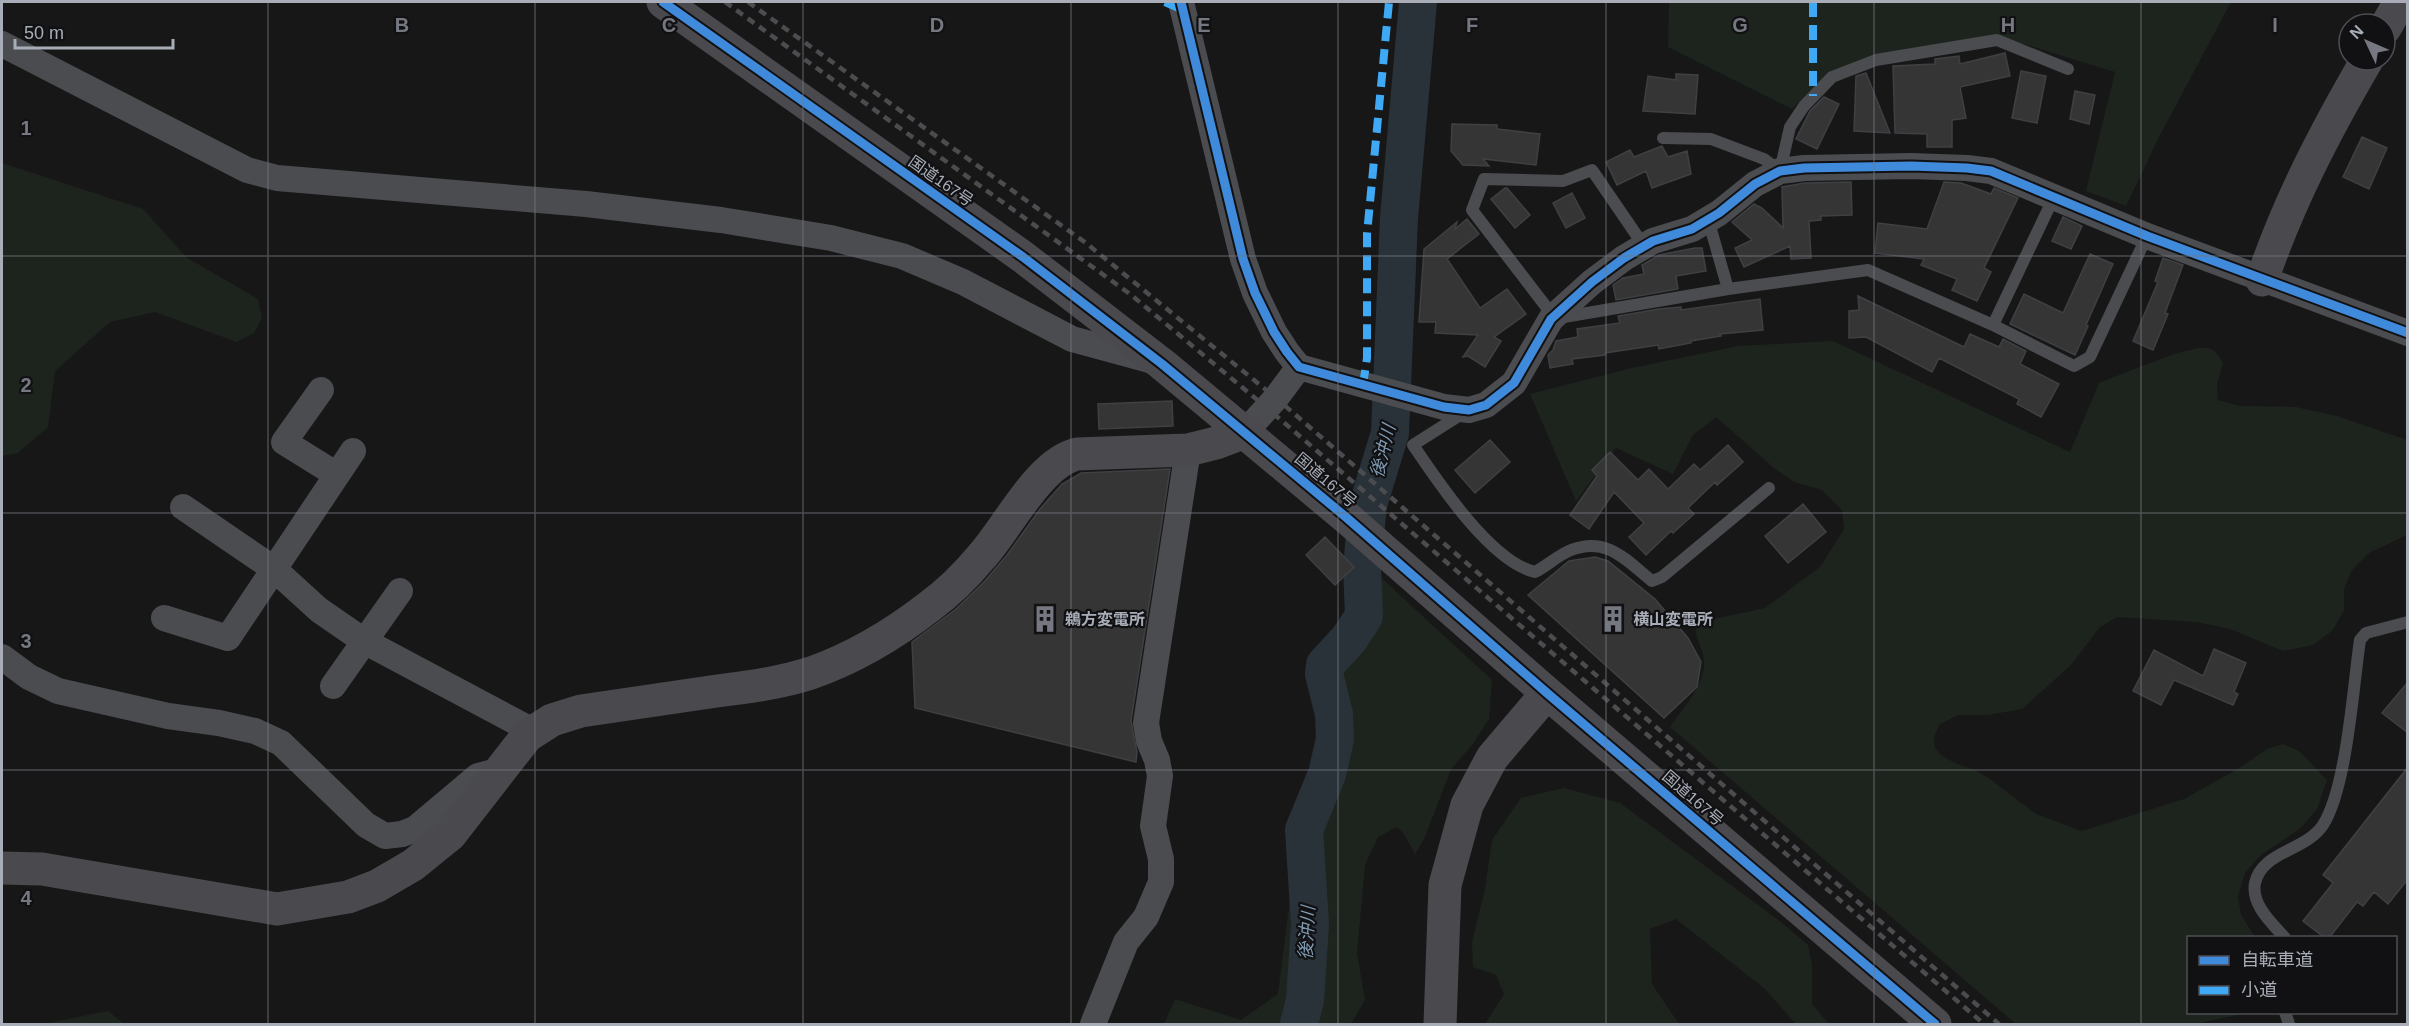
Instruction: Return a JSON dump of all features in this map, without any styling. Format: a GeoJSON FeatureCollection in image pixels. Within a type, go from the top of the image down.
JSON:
{"type":"FeatureCollection","features":[{"type":"Feature","properties":{"kind":"street","name":"国道167号"},"geometry":{"type":"LineString","coordinates":[[663,2],[1023,257],[1162,364],[1347,518],[1547,693],[1935,1024]]}},
{"type":"Feature","properties":{"kind":"street"},"geometry":{"type":"LineString","coordinates":[[1181,2],[1244,259],[1255,293],[1274,332],[1299,368],[1364,386],[1456,408],[1486,405],[1514,382],[1552,318],[1592,282],[1644,246],[1692,229],[1755,184],[1780,171],[1851,167],[1967,168],[1991,171],[2147,236],[2408,333]]}},
{"type":"Feature","properties":{"kind":"street"},"geometry":{"type":"LineString","coordinates":[[2,44],[247,170],[277,178],[586,204],[721,220],[831,238],[902,256],[963,282],[1072,339],[1162,364]]}},
{"type":"Feature","properties":{"kind":"street"},"geometry":{"type":"LineString","coordinates":[[2262,280],[2280,229],[2323,136],[2360,72]]}},
{"type":"Feature","properties":{"kind":"street"},"geometry":{"type":"LineString","coordinates":[[2,868],[42,869],[277,909],[348,897],[378,886],[412,865],[450,835],[533,731],[552,720],[581,711],[781,682],[834,664],[879,641],[903,625],[957,582],[988,549],[1045,473],[1062,460],[1077,454],[1188,450],[1245,432],[1299,368]]}},
{"type":"Feature","properties":{"kind":"street"},"geometry":{"type":"LineString","coordinates":[[321,390],[284,442],[337,475]]}},
{"type":"Feature","properties":{"kind":"street"},"geometry":{"type":"LineString","coordinates":[[1093,1024],[1126,942],[1146,917],[1161,882],[1161,859],[1153,826],[1160,776],[1146,723],[1188,450]]}},
{"type":"Feature","properties":{"kind":"street"},"geometry":{"type":"LineString","coordinates":[[164,618],[228,638],[353,452]]}},
{"type":"Feature","properties":{"kind":"street"},"geometry":{"type":"LineString","coordinates":[[183,507],[274,569],[319,610],[364,641],[533,731]]}},
{"type":"Feature","properties":{"kind":"street"},"geometry":{"type":"LineString","coordinates":[[333,686],[400,591]]}},
{"type":"Feature","properties":{"kind":"street"},"geometry":{"type":"LineString","coordinates":[[2,657],[29,677],[58,691],[168,716],[255,731],[281,743],[366,825],[385,836],[402,834],[415,829],[478,776],[501,770]]}},
{"type":"Feature","properties":{"kind":"street"},"geometry":{"type":"LineString","coordinates":[[1440,1024],[1445,885],[1467,805],[1492,758],[1547,693]]}},
{"type":"Feature","properties":{"kind":"lane"},"geometry":{"type":"LineString","coordinates":[[1663,138],[1711,139],[1764,159],[1780,171],[1790,127],[1804,106],[1832,77],[1876,60],[1997,40],[2068,69]]}},
{"type":"Feature","properties":{"kind":"lane"},"geometry":{"type":"LineString","coordinates":[[1644,246],[1592,170],[1563,181],[1484,178],[1472,210],[1552,318],[1728,288],[1868,270],[1993,326],[2074,366],[2090,357],[2147,236]]}},
{"type":"Feature","properties":{"kind":"lane"},"geometry":{"type":"LineString","coordinates":[[1993,326],[2054,197]]}},
{"type":"Feature","properties":{"kind":"lane"},"geometry":{"type":"LineString","coordinates":[[1708,219],[1728,288]]}},
{"type":"Feature","properties":{"kind":"lane"},"geometry":{"type":"LineString","coordinates":[[1456,408],[1413,445],[1435,477],[1501,555],[1523,569],[1535,572],[1570,551],[1591,545],[1616,551],[1652,581],[1662,577],[1768,488]]}},
{"type":"Feature","properties":{"kind":"lane"},"geometry":{"type":"LineString","coordinates":[[2283,936],[2261,911],[2255,884],[2268,862],[2304,843],[2317,833],[2329,812],[2342,771],[2360,640],[2366,633],[2408,622]]}},
{"type":"Feature","properties":{"kind":"shaded area"},"geometry":{"type":"Polygon","coordinates":[[[1669,2],[2231,2],[2159,137],[2126,206],[2086,191],[2115,72],[2024,44],[1925,47],[1828,73],[1792,109],[1668,47],[1669,2]]]}},
{"type":"Feature","properties":{"kind":"shaded area"},"geometry":{"type":"Polygon","coordinates":[[[2,163],[143,209],[186,257],[258,299],[262,318],[254,333],[237,342],[155,312],[110,322],[55,371],[48,427],[18,453],[2,456],[2,163]]]}},
{"type":"Feature","properties":{"kind":"shaded area"},"geometry":{"type":"Polygon","coordinates":[[[1833,341],[2070,452],[2099,383],[2171,355],[2207,348],[2219,356],[2223,364],[2217,383],[2218,400],[2240,406],[2296,407],[2337,416],[2407,440],[2407,535],[2369,553],[2352,570],[2344,589],[2344,610],[2333,630],[2313,645],[2283,651],[2230,629],[2197,622],[2117,617],[2100,627],[2071,665],[2022,709],[1988,715],[1958,715],[1940,724],[1934,737],[1935,748],[1942,756],[1990,779],[2036,814],[2082,831],[2184,799],[2241,767],[2267,749],[2283,744],[2299,751],[2327,780],[2317,809],[2301,828],[2261,855],[2245,873],[2238,896],[2241,915],[2254,936],[2187,936],[2187,1014],[2242,1014],[2200,1024],[2016,1024],[1670,727],[1693,695],[1702,677],[1704,659],[1696,633],[1696,623],[1765,608],[1821,566],[1844,529],[1842,510],[1822,490],[1794,482],[1774,468],[1716,417],[1693,435],[1673,474],[1616,448],[1576,501],[1530,394],[1632,368],[1738,346],[1833,341]]]}},
{"type":"Feature","properties":{"kind":"shaded area"},"geometry":{"type":"Polygon","coordinates":[[[1375,572],[1492,680],[1489,719],[1473,744],[1451,769],[1425,837],[1415,854],[1404,834],[1397,827],[1378,837],[1365,865],[1357,953],[1365,1000],[1351,1024],[1164,1024],[1175,999],[1241,1020],[1278,994],[1290,899],[1287,854],[1300,811],[1327,744],[1327,712],[1337,673],[1377,621],[1368,582],[1375,572]]]}},
{"type":"Feature","properties":{"kind":"shaded area"},"geometry":{"type":"Polygon","coordinates":[[[1564,788],[1620,803],[1781,922],[1808,945],[1812,964],[1812,1004],[1829,1024],[1796,1024],[1765,989],[1676,919],[1650,929],[1652,984],[1679,1024],[1485,1024],[1504,994],[1496,975],[1473,967],[1472,942],[1485,889],[1492,840],[1521,798],[1564,788]]]}},
{"type":"Feature","properties":{"kind":"shaded area"},"geometry":{"type":"Polygon","coordinates":[[[108,1011],[124,1024],[43,1024],[108,1011]]]}},
{"type":"Feature","properties":{"kind":"building"},"geometry":{"type":"Polygon","coordinates":[[[2005,53],[2010,76],[1960,87],[1966,118],[1952,120],[1952,147],[1927,147],[1927,134],[1895,133],[1893,66],[1935,64],[1935,59],[1959,56],[1960,64],[2005,53]]]}},
{"type":"Feature","properties":{"kind":"building"},"geometry":{"type":"Polygon","coordinates":[[[2021,71],[2046,76],[2037,123],[2012,118],[2021,71]]]}},
{"type":"Feature","properties":{"kind":"building"},"geometry":{"type":"Polygon","coordinates":[[[1866,73],[1890,133],[1854,131],[1856,76],[1866,73]]]}},
{"type":"Feature","properties":{"kind":"building"},"geometry":{"type":"Polygon","coordinates":[[[1676,74],[1698,75],[1695,114],[1643,111],[1648,76],[1676,80],[1676,74]]]}},
{"type":"Feature","properties":{"kind":"building"},"geometry":{"type":"Polygon","coordinates":[[[2075,91],[2095,95],[2089,124],[2070,119],[2075,91]]]}},
{"type":"Feature","properties":{"kind":"building"},"geometry":{"type":"Polygon","coordinates":[[[1824,97],[1839,104],[1817,149],[1796,139],[1810,111],[1824,97]]]}},
{"type":"Feature","properties":{"kind":"building"},"geometry":{"type":"Polygon","coordinates":[[[1452,124],[1497,125],[1497,129],[1540,134],[1536,165],[1483,159],[1489,166],[1463,165],[1451,151],[1452,124]]]}},
{"type":"Feature","properties":{"kind":"building"},"geometry":{"type":"Polygon","coordinates":[[[2362,137],[2387,148],[2369,189],[2343,177],[2362,137]]]}},
{"type":"Feature","properties":{"kind":"building"},"geometry":{"type":"Polygon","coordinates":[[[1662,146],[1668,157],[1687,151],[1691,174],[1652,188],[1646,171],[1617,185],[1606,162],[1630,150],[1634,157],[1662,146]]]}},
{"type":"Feature","properties":{"kind":"building"},"geometry":{"type":"Polygon","coordinates":[[[1851,182],[1852,215],[1821,216],[1821,220],[1809,221],[1811,258],[1791,259],[1790,246],[1744,267],[1735,248],[1752,240],[1732,222],[1754,204],[1762,208],[1783,228],[1782,187],[1805,183],[1851,182]]]}},
{"type":"Feature","properties":{"kind":"building"},"geometry":{"type":"Polygon","coordinates":[[[1944,182],[1961,183],[1991,194],[1994,188],[2018,198],[1984,268],[1991,272],[1977,301],[1952,290],[1957,279],[1921,265],[1924,259],[1875,253],[1878,223],[1927,229],[1944,182]]]}},
{"type":"Feature","properties":{"kind":"building"},"geometry":{"type":"Polygon","coordinates":[[[1505,188],[1530,215],[1515,228],[1491,199],[1505,188]]]}},
{"type":"Feature","properties":{"kind":"building"},"geometry":{"type":"Polygon","coordinates":[[[1572,193],[1585,218],[1566,228],[1553,203],[1572,193]]]}},
{"type":"Feature","properties":{"kind":"building"},"geometry":{"type":"Polygon","coordinates":[[[2063,217],[2082,226],[2071,249],[2052,241],[2063,217]]]}},
{"type":"Feature","properties":{"kind":"building"},"geometry":{"type":"Polygon","coordinates":[[[1467,219],[1479,234],[1447,259],[1480,308],[1507,289],[1526,314],[1494,337],[1501,341],[1485,367],[1468,356],[1463,357],[1478,335],[1435,333],[1436,322],[1419,322],[1424,249],[1457,222],[1455,229],[1467,219]]]}},
{"type":"Feature","properties":{"kind":"building"},"geometry":{"type":"Polygon","coordinates":[[[1702,248],[1706,271],[1676,276],[1678,289],[1616,300],[1613,285],[1623,278],[1644,274],[1642,265],[1659,255],[1702,248]]]}},
{"type":"Feature","properties":{"kind":"building"},"geometry":{"type":"Polygon","coordinates":[[[2090,254],[2113,264],[2075,355],[2010,324],[2024,294],[2063,313],[2090,254]]]}},
{"type":"Feature","properties":{"kind":"building"},"geometry":{"type":"Polygon","coordinates":[[[2163,258],[2183,265],[2165,313],[2168,314],[2153,350],[2133,341],[2158,282],[2155,281],[2163,258]]]}},
{"type":"Feature","properties":{"kind":"building"},"geometry":{"type":"Polygon","coordinates":[[[1858,296],[1964,347],[1970,334],[1999,347],[2003,339],[2026,351],[2020,364],[2059,384],[2041,417],[2017,404],[2019,399],[1939,358],[1932,372],[1866,337],[1849,338],[1849,311],[1859,310],[1858,296]]]}},
{"type":"Feature","properties":{"kind":"building"},"geometry":{"type":"Polygon","coordinates":[[[1760,299],[1763,330],[1720,334],[1721,336],[1659,349],[1658,345],[1605,353],[1605,355],[1572,359],[1573,364],[1550,368],[1548,355],[1553,350],[1556,341],[1578,337],[1577,329],[1620,323],[1618,316],[1659,309],[1681,307],[1681,310],[1760,299]]]}},
{"type":"Feature","properties":{"kind":"building"},"geometry":{"type":"Polygon","coordinates":[[[1172,401],[1173,426],[1099,429],[1098,404],[1172,401]]]}},
{"type":"Feature","properties":{"kind":"building"},"geometry":{"type":"Polygon","coordinates":[[[1490,440],[1510,462],[1475,493],[1455,470],[1490,440]]]}},
{"type":"Feature","properties":{"kind":"building"},"geometry":{"type":"Polygon","coordinates":[[[1728,445],[1743,462],[1717,485],[1715,482],[1688,508],[1694,514],[1673,533],[1671,531],[1646,555],[1629,537],[1644,523],[1614,492],[1589,529],[1570,515],[1597,476],[1592,470],[1610,452],[1638,480],[1649,469],[1668,489],[1694,464],[1700,470],[1728,445]]]}},
{"type":"Feature","properties":{"kind":"building","name":"鵜方変電所"},"geometry":{"type":"Polygon","coordinates":[[[1170,469],[1131,721],[1137,752],[1136,762],[915,708],[912,642],[956,609],[984,582],[1062,484],[1081,473],[1170,469]]]}},
{"type":"Feature","properties":{"kind":"building"},"geometry":{"type":"Polygon","coordinates":[[[1803,504],[1826,532],[1788,563],[1765,536],[1803,504]]]}},
{"type":"Feature","properties":{"kind":"building"},"geometry":{"type":"Polygon","coordinates":[[[1325,537],[1354,567],[1335,585],[1306,555],[1325,537]]]}},
{"type":"Feature","properties":{"kind":"building","name":"横山変電所"},"geometry":{"type":"Polygon","coordinates":[[[1595,557],[1608,561],[1655,599],[1688,638],[1701,662],[1697,687],[1664,718],[1528,595],[1569,561],[1595,557]]]}},
{"type":"Feature","properties":{"kind":"building"},"geometry":{"type":"Polygon","coordinates":[[[2214,649],[2246,663],[2234,692],[2238,694],[2233,705],[2174,680],[2161,705],[2133,691],[2154,650],[2203,676],[2214,649]]]}},
{"type":"Feature","properties":{"kind":"building"},"geometry":{"type":"Polygon","coordinates":[[[2408,682],[2408,733],[2382,713],[2408,682]]]}},
{"type":"Feature","properties":{"kind":"building"},"geometry":{"type":"Polygon","coordinates":[[[2408,767],[2408,879],[2388,904],[2374,892],[2363,906],[2357,902],[2331,936],[2322,936],[2303,921],[2333,883],[2323,875],[2408,767]]]}},
{"type":"Feature","properties":{"kind":"waterway","name":"後沖川"},"geometry":{"type":"LineString","coordinates":[[1299,1024],[1305,1000],[1310,924],[1304,830],[1327,774],[1335,739],[1334,714],[1324,674],[1325,665],[1349,639],[1364,616],[1362,567],[1368,505],[1390,433],[1399,218],[1418,2]]}},
{"type":"Feature","properties":{"kind":"railway"},"geometry":{"type":"LineString","coordinates":[[725,2],[1130,294],[1267,408],[1984,1024]]}},
{"type":"Feature","properties":{"kind":"railway"},"geometry":{"type":"LineString","coordinates":[[748,2],[1086,243],[1276,398],[1999,1024]]}},
{"type":"Feature","properties":{"kind":"marked path"},"geometry":{"type":"LineString","coordinates":[[1165,2],[1183,10]]}},
{"type":"Feature","properties":{"kind":"marked path"},"geometry":{"type":"LineString","coordinates":[[1363,385],[1367,358],[1367,234],[1389,2]]}},
{"type":"Feature","properties":{"kind":"marked path"},"geometry":{"type":"LineString","coordinates":[[1813,2],[1813,96]]}},
{"type":"Feature","properties":{"kind":"cycle path"},"geometry":{"type":"LineString","coordinates":[[663,2],[1023,257],[1162,364],[1347,518],[1547,693],[1935,1024]]}},
{"type":"Feature","properties":{"kind":"cycle path"},"geometry":{"type":"LineString","coordinates":[[1181,2],[1243,259],[1255,293],[1274,332],[1299,367],[1444,407],[1469,410],[1486,405],[1514,383],[1551,319],[1592,282],[1624,258],[1653,241],[1692,229],[1719,213],[1755,184],[1780,171],[1804,168],[1911,166],[1991,171],[2147,236],[2408,333]]}},
{"type":"Feature","properties":{"kind":"place","name":"鵜方変電所"},"geometry":{"type":"Point","coordinates":[1045,619]}},
{"type":"Feature","properties":{"kind":"place","name":"横山変電所"},"geometry":{"type":"Point","coordinates":[1613,619]}}]}
